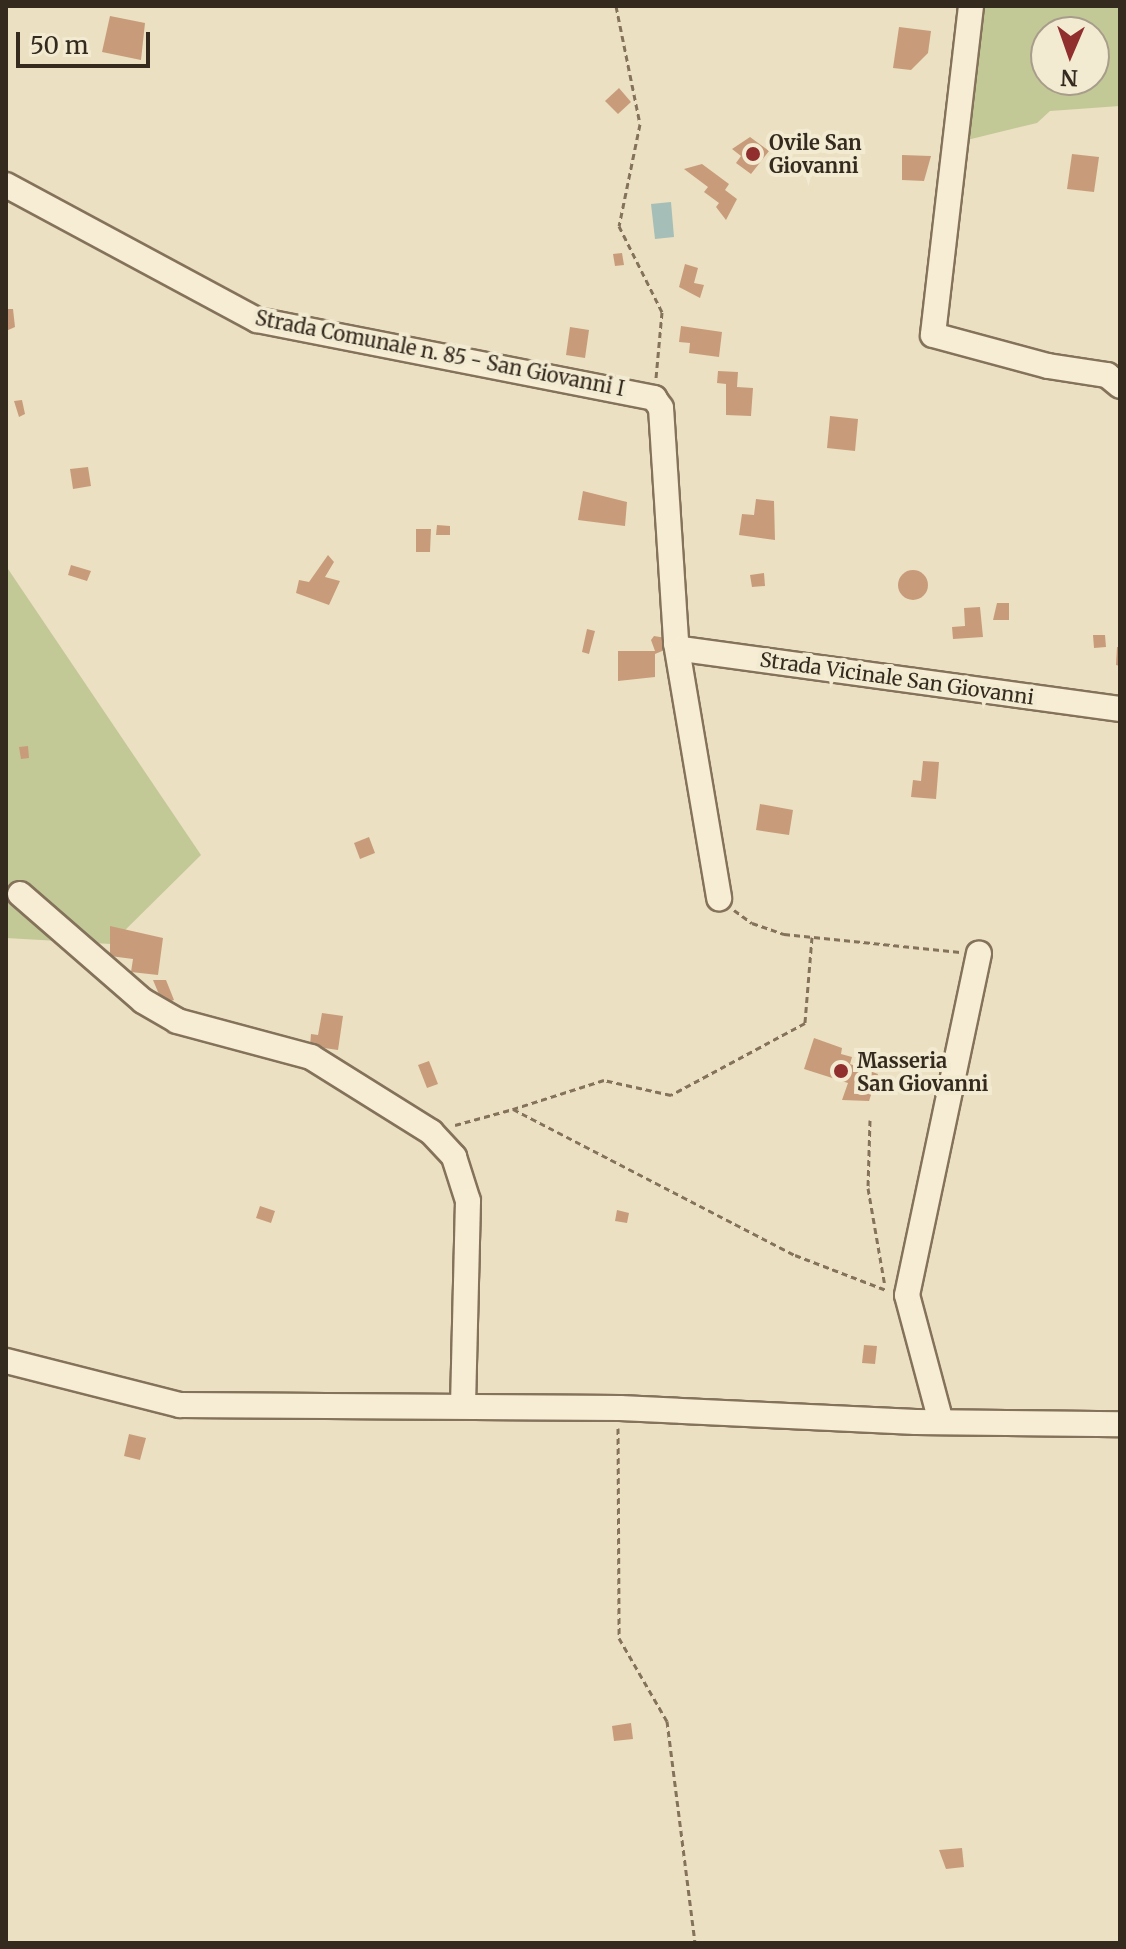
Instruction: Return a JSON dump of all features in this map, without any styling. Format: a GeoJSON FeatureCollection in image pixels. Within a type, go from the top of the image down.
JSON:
{"type":"FeatureCollection","features":[{"type":"Feature","properties":{"kind":"street"},"geometry":{"type":"LineString","coordinates":[[971,6],[933,335],[1048,366],[1107,375],[1120,386]]}},
{"type":"Feature","properties":{"kind":"street","name":"Strada Comunale n. 85 - San Giovanni I"},"geometry":{"type":"LineString","coordinates":[[6,185],[257,320],[654,398]]}},
{"type":"Feature","properties":{"kind":"street"},"geometry":{"type":"LineString","coordinates":[[654,398],[661,408],[676,643],[719,898]]}},
{"type":"Feature","properties":{"kind":"street","name":"Strada Vicinale San Giovanni"},"geometry":{"type":"LineString","coordinates":[[676,643],[682,649],[1120,709]]}},
{"type":"Feature","properties":{"kind":"street"},"geometry":{"type":"LineString","coordinates":[[20,894],[143,1001],[177,1021],[311,1057],[431,1132],[454,1157],[468,1201],[463,1406]]}},
{"type":"Feature","properties":{"kind":"street"},"geometry":{"type":"LineString","coordinates":[[941,1422],[907,1295],[979,953]]}},
{"type":"Feature","properties":{"kind":"street"},"geometry":{"type":"LineString","coordinates":[[6,1361],[180,1405],[620,1408],[941,1422],[1120,1424]]}},
{"type":"Feature","properties":{"kind":"path"},"geometry":{"type":"LineString","coordinates":[[616,6],[640,124],[619,226],[662,312],[654,398]]}},
{"type":"Feature","properties":{"kind":"path"},"geometry":{"type":"LineString","coordinates":[[719,898],[752,923],[812,937],[979,953]]}},
{"type":"Feature","properties":{"kind":"path"},"geometry":{"type":"LineString","coordinates":[[431,1132],[604,1080],[671,1095],[805,1023],[812,937]]}},
{"type":"Feature","properties":{"kind":"path"},"geometry":{"type":"LineString","coordinates":[[513,1109],[795,1255],[885,1286]]}},
{"type":"Feature","properties":{"kind":"path"},"geometry":{"type":"LineString","coordinates":[[870,1120],[868,1188],[888,1301]]}},
{"type":"Feature","properties":{"kind":"path"},"geometry":{"type":"LineString","coordinates":[[620,1408],[619,1638],[667,1721],[695,1943]]}},
{"type":"Feature","properties":{"kind":"green space"},"geometry":{"type":"Polygon","coordinates":[[[969,6],[1120,6],[1120,106],[1050,111],[1037,123],[967,140],[969,6]]]}},
{"type":"Feature","properties":{"kind":"green space"},"geometry":{"type":"Polygon","coordinates":[[[6,566],[201,855],[111,944],[6,938],[6,566]]]}},
{"type":"Feature","properties":{"kind":"water"},"geometry":{"type":"Polygon","coordinates":[[[671,202],[674,237],[655,239],[651,204],[671,202]]]}},
{"type":"Feature","properties":{"kind":"building"},"geometry":{"type":"Polygon","coordinates":[[[110,16],[145,23],[141,60],[102,52],[110,16]]]}},
{"type":"Feature","properties":{"kind":"building"},"geometry":{"type":"Polygon","coordinates":[[[899,27],[931,31],[928,53],[911,70],[893,68],[899,27]]]}},
{"type":"Feature","properties":{"kind":"building"},"geometry":{"type":"Polygon","coordinates":[[[619,88],[631,102],[618,114],[605,101],[619,88]]]}},
{"type":"Feature","properties":{"kind":"building","name":"Ovile San Giovanni"},"geometry":{"type":"Polygon","coordinates":[[[750,137],[769,151],[751,174],[736,163],[741,156],[732,149],[750,137]]]}},
{"type":"Feature","properties":{"kind":"building"},"geometry":{"type":"Polygon","coordinates":[[[1072,154],[1099,157],[1094,192],[1067,189],[1072,154]]]}},
{"type":"Feature","properties":{"kind":"building"},"geometry":{"type":"Polygon","coordinates":[[[902,155],[931,156],[924,181],[902,180],[902,155]]]}},
{"type":"Feature","properties":{"kind":"building"},"geometry":{"type":"Polygon","coordinates":[[[702,164],[729,184],[725,190],[737,199],[726,220],[716,207],[719,203],[704,192],[708,187],[684,169],[702,164]]]}},
{"type":"Feature","properties":{"kind":"building"},"geometry":{"type":"Polygon","coordinates":[[[622,253],[624,265],[615,266],[613,254],[622,253]]]}},
{"type":"Feature","properties":{"kind":"building"},"geometry":{"type":"Polygon","coordinates":[[[685,264],[698,268],[694,283],[704,285],[700,298],[679,287],[685,264]]]}},
{"type":"Feature","properties":{"kind":"building"},"geometry":{"type":"Polygon","coordinates":[[[6,309],[13,309],[15,327],[6,331],[6,309]]]}},
{"type":"Feature","properties":{"kind":"building"},"geometry":{"type":"Polygon","coordinates":[[[681,326],[722,332],[719,357],[689,353],[690,343],[679,342],[681,326]]]}},
{"type":"Feature","properties":{"kind":"building"},"geometry":{"type":"Polygon","coordinates":[[[570,327],[589,330],[585,358],[566,355],[570,327]]]}},
{"type":"Feature","properties":{"kind":"building"},"geometry":{"type":"Polygon","coordinates":[[[718,371],[738,372],[737,387],[753,388],[751,416],[726,415],[726,384],[717,383],[718,371]]]}},
{"type":"Feature","properties":{"kind":"building"},"geometry":{"type":"Polygon","coordinates":[[[22,400],[25,414],[19,417],[14,401],[22,400]]]}},
{"type":"Feature","properties":{"kind":"building"},"geometry":{"type":"Polygon","coordinates":[[[830,416],[858,419],[855,451],[827,448],[830,416]]]}},
{"type":"Feature","properties":{"kind":"building"},"geometry":{"type":"Polygon","coordinates":[[[88,467],[91,486],[73,489],[70,469],[88,467]]]}},
{"type":"Feature","properties":{"kind":"building"},"geometry":{"type":"Polygon","coordinates":[[[583,491],[627,502],[625,526],[578,520],[583,491]]]}},
{"type":"Feature","properties":{"kind":"building"},"geometry":{"type":"Polygon","coordinates":[[[756,499],[774,501],[775,540],[739,535],[742,514],[754,515],[756,499]]]}},
{"type":"Feature","properties":{"kind":"building"},"geometry":{"type":"Polygon","coordinates":[[[437,525],[450,526],[450,535],[436,535],[437,525]]]}},
{"type":"Feature","properties":{"kind":"building"},"geometry":{"type":"Polygon","coordinates":[[[416,529],[431,529],[430,552],[416,552],[416,529]]]}},
{"type":"Feature","properties":{"kind":"building"},"geometry":{"type":"Polygon","coordinates":[[[328,555],[334,562],[325,577],[340,581],[329,605],[296,593],[299,580],[309,582],[328,555]]]}},
{"type":"Feature","properties":{"kind":"building"},"geometry":{"type":"Polygon","coordinates":[[[71,565],[91,571],[87,581],[68,575],[71,565]]]}},
{"type":"Feature","properties":{"kind":"building"},"geometry":{"type":"Polygon","coordinates":[[[913,570],[924,574],[928,585],[924,596],[913,600],[902,596],[898,585],[902,574],[913,570]]]}},
{"type":"Feature","properties":{"kind":"building"},"geometry":{"type":"Polygon","coordinates":[[[764,573],[765,586],[752,587],[750,575],[764,573]]]}},
{"type":"Feature","properties":{"kind":"building"},"geometry":{"type":"Polygon","coordinates":[[[997,603],[1009,603],[1009,620],[993,620],[997,603]]]}},
{"type":"Feature","properties":{"kind":"building"},"geometry":{"type":"Polygon","coordinates":[[[980,607],[983,637],[953,639],[952,627],[965,626],[964,608],[980,607]]]}},
{"type":"Feature","properties":{"kind":"building"},"geometry":{"type":"Polygon","coordinates":[[[587,629],[595,631],[589,654],[582,652],[587,629]]]}},
{"type":"Feature","properties":{"kind":"building"},"geometry":{"type":"Polygon","coordinates":[[[1093,635],[1105,635],[1106,647],[1094,648],[1093,635]]]}},
{"type":"Feature","properties":{"kind":"building"},"geometry":{"type":"Polygon","coordinates":[[[654,636],[666,638],[667,649],[655,654],[655,677],[618,681],[618,651],[655,651],[651,640],[654,636]]]}},
{"type":"Feature","properties":{"kind":"building"},"geometry":{"type":"Polygon","coordinates":[[[1117,647],[1120,647],[1120,666],[1116,665],[1117,647]]]}},
{"type":"Feature","properties":{"kind":"building"},"geometry":{"type":"Polygon","coordinates":[[[28,746],[29,758],[21,759],[19,747],[28,746]]]}},
{"type":"Feature","properties":{"kind":"building"},"geometry":{"type":"Polygon","coordinates":[[[923,761],[939,762],[936,799],[911,797],[913,780],[921,781],[923,761]]]}},
{"type":"Feature","properties":{"kind":"building"},"geometry":{"type":"Polygon","coordinates":[[[760,804],[793,810],[789,835],[756,830],[760,804]]]}},
{"type":"Feature","properties":{"kind":"building"},"geometry":{"type":"Polygon","coordinates":[[[369,837],[375,853],[360,859],[354,843],[369,837]]]}},
{"type":"Feature","properties":{"kind":"building"},"geometry":{"type":"Polygon","coordinates":[[[110,926],[163,938],[158,975],[131,972],[133,959],[110,956],[110,926]]]}},
{"type":"Feature","properties":{"kind":"building"},"geometry":{"type":"Polygon","coordinates":[[[153,980],[166,980],[174,1000],[163,1004],[153,980]]]}},
{"type":"Feature","properties":{"kind":"building"},"geometry":{"type":"Polygon","coordinates":[[[322,1013],[343,1016],[338,1050],[310,1046],[311,1034],[318,1035],[322,1013]]]}},
{"type":"Feature","properties":{"kind":"building","name":"Masseria San Giovanni"},"geometry":{"type":"Polygon","coordinates":[[[814,1038],[842,1048],[841,1054],[852,1057],[850,1064],[878,1074],[869,1101],[842,1100],[848,1083],[804,1069],[814,1038]]]}},
{"type":"Feature","properties":{"kind":"building"},"geometry":{"type":"Polygon","coordinates":[[[429,1061],[438,1084],[427,1088],[418,1065],[429,1061]]]}},
{"type":"Feature","properties":{"kind":"building"},"geometry":{"type":"Polygon","coordinates":[[[260,1206],[275,1211],[271,1223],[256,1218],[260,1206]]]}},
{"type":"Feature","properties":{"kind":"building"},"geometry":{"type":"Polygon","coordinates":[[[617,1210],[629,1213],[627,1223],[615,1221],[617,1210]]]}},
{"type":"Feature","properties":{"kind":"building"},"geometry":{"type":"Polygon","coordinates":[[[864,1345],[877,1346],[875,1364],[862,1363],[864,1345]]]}},
{"type":"Feature","properties":{"kind":"building"},"geometry":{"type":"Polygon","coordinates":[[[129,1434],[146,1438],[140,1460],[124,1456],[129,1434]]]}},
{"type":"Feature","properties":{"kind":"building"},"geometry":{"type":"Polygon","coordinates":[[[631,1723],[633,1739],[614,1741],[612,1726],[631,1723]]]}},
{"type":"Feature","properties":{"kind":"building"},"geometry":{"type":"Polygon","coordinates":[[[962,1848],[964,1867],[946,1869],[939,1850],[962,1848]]]}},
{"type":"Feature","properties":{"kind":"place","name":"Ovile San Giovanni"},"geometry":{"type":"Point","coordinates":[753,154]}},
{"type":"Feature","properties":{"kind":"place","name":"Masseria San Giovanni"},"geometry":{"type":"Point","coordinates":[841,1071]}}]}
